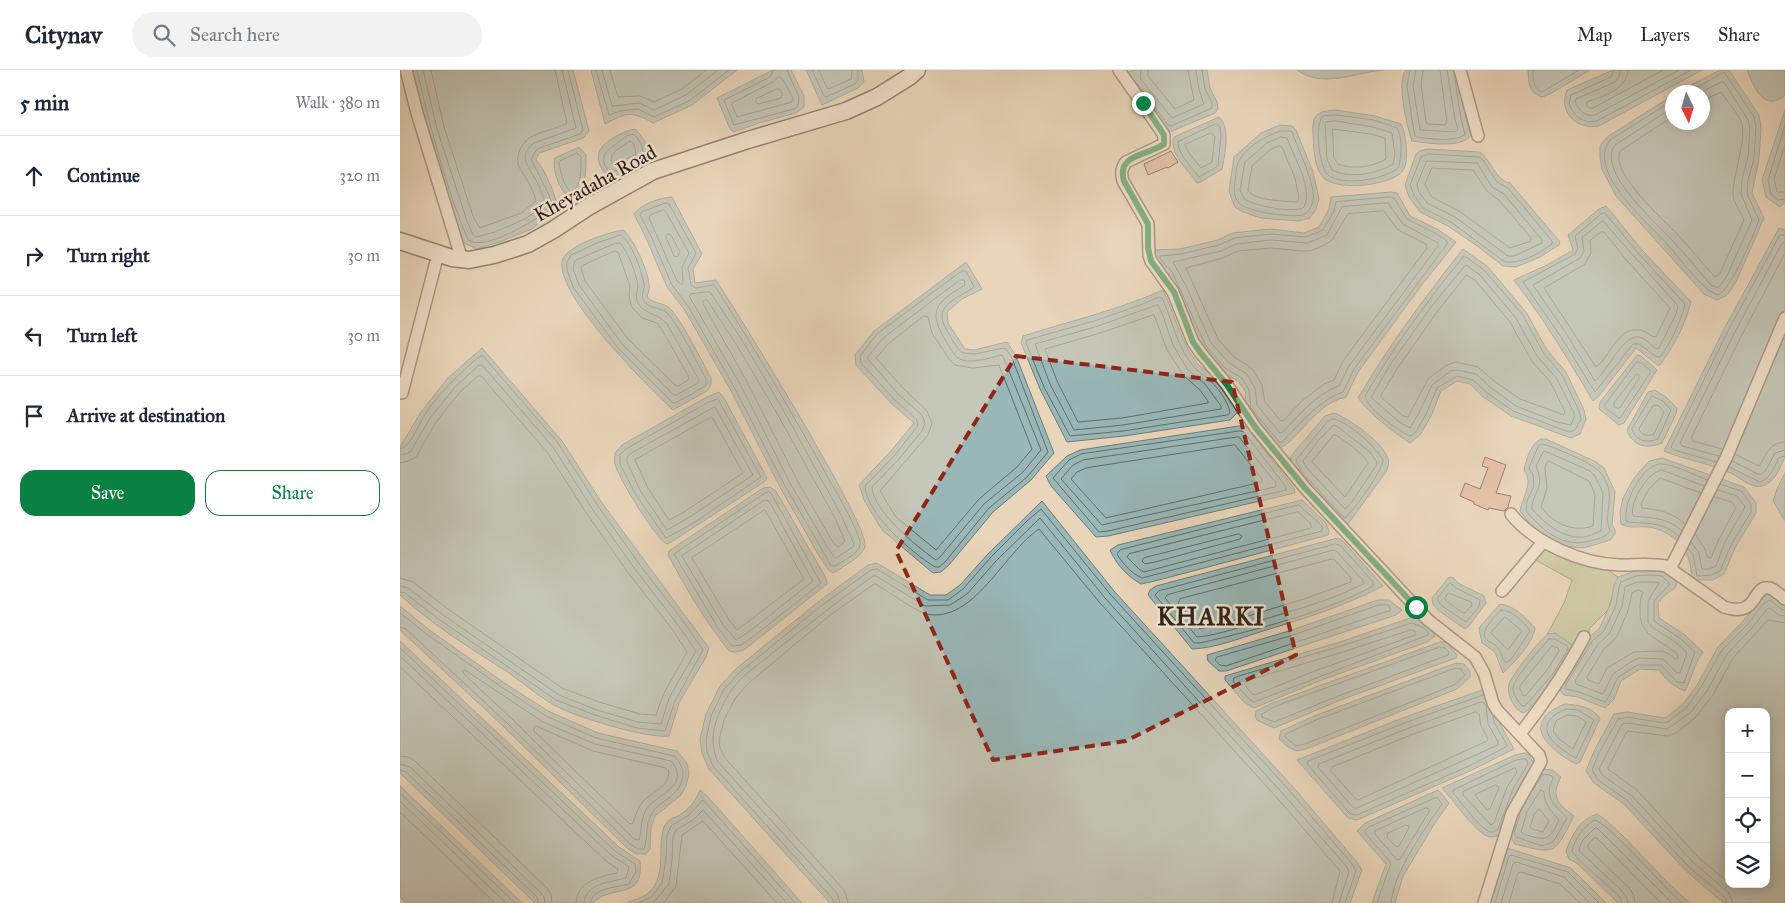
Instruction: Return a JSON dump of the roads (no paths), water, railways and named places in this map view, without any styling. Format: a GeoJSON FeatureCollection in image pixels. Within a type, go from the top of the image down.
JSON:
{"type":"FeatureCollection","features":[{"type":"Feature","properties":{"kind":"main road","name":"Kheyadaha Road"},"geometry":{"type":"LineString","coordinates":[[400,241],[462,260],[494,255],[528,244],[653,170],[846,111],[877,97],[917,70]]}},
{"type":"Feature","properties":{"kind":"street"},"geometry":{"type":"LineString","coordinates":[[406,70],[417,113],[462,260]]}},
{"type":"Feature","properties":{"kind":"street"},"geometry":{"type":"LineString","coordinates":[[1119,70],[1164,135],[1164,144],[1126,162],[1122,167],[1122,174],[1148,224],[1148,248],[1151,261],[1174,292],[1193,342],[1227,385],[1255,427],[1305,488],[1428,620],[1475,657],[1484,673],[1497,710],[1539,755],[1541,761],[1512,813],[1484,903]]}},
{"type":"Feature","properties":{"kind":"street"},"geometry":{"type":"LineString","coordinates":[[1460,70],[1478,136]]}},
{"type":"Feature","properties":{"kind":"street"},"geometry":{"type":"LineString","coordinates":[[402,393],[438,254]]}},
{"type":"Feature","properties":{"kind":"street"},"geometry":{"type":"LineString","coordinates":[[1670,569],[1727,456],[1785,318]]}},
{"type":"Feature","properties":{"kind":"street"},"geometry":{"type":"LineString","coordinates":[[1511,514],[1520,525],[1543,542],[1570,554],[1606,564],[1657,564],[1670,569],[1724,607],[1732,610],[1741,611],[1746,609],[1759,592],[1767,587],[1771,588],[1785,600]]}},
{"type":"Feature","properties":{"kind":"street"},"geometry":{"type":"LineString","coordinates":[[1502,591],[1543,542]]}},
{"type":"Feature","properties":{"kind":"street"},"geometry":{"type":"LineString","coordinates":[[1520,734],[1551,694],[1584,637]]}},
{"type":"Feature","properties":{"kind":"water"},"geometry":{"type":"Polygon","coordinates":[[[411,70],[573,70],[589,131],[583,138],[539,153],[536,160],[547,177],[559,209],[532,229],[499,242],[477,249],[464,243],[426,132],[411,70]]]}},
{"type":"Feature","properties":{"kind":"water"},"geometry":{"type":"Polygon","coordinates":[[[591,70],[737,70],[692,105],[653,123],[640,116],[629,114],[605,124],[591,70]]]}},
{"type":"Feature","properties":{"kind":"water"},"geometry":{"type":"Polygon","coordinates":[[[773,70],[791,70],[804,96],[804,107],[796,113],[734,132],[730,129],[717,98],[773,70]]]}},
{"type":"Feature","properties":{"kind":"water"},"geometry":{"type":"Polygon","coordinates":[[[806,70],[862,70],[864,82],[858,88],[822,105],[806,70]]]}},
{"type":"Feature","properties":{"kind":"water"},"geometry":{"type":"Polygon","coordinates":[[[1134,70],[1207,70],[1210,88],[1217,102],[1218,109],[1215,113],[1172,131],[1167,131],[1127,73],[1134,70]]]}},
{"type":"Feature","properties":{"kind":"water"},"geometry":{"type":"Polygon","coordinates":[[[1297,70],[1384,70],[1329,79],[1307,76],[1297,70]]]}},
{"type":"Feature","properties":{"kind":"water"},"geometry":{"type":"Polygon","coordinates":[[[1406,70],[1458,70],[1466,118],[1471,135],[1460,142],[1452,144],[1412,141],[1402,94],[1403,76],[1406,70]]]}},
{"type":"Feature","properties":{"kind":"water"},"geometry":{"type":"Polygon","coordinates":[[[1528,70],[1590,70],[1542,97],[1532,90],[1529,83],[1528,70]]]}},
{"type":"Feature","properties":{"kind":"water"},"geometry":{"type":"Polygon","coordinates":[[[1613,70],[1702,70],[1674,85],[1665,85],[1665,90],[1599,126],[1583,125],[1571,118],[1565,105],[1567,90],[1613,70]]]}},
{"type":"Feature","properties":{"kind":"water"},"geometry":{"type":"Polygon","coordinates":[[[1720,70],[1729,70],[1759,115],[1761,127],[1759,159],[1752,193],[1764,218],[1736,282],[1727,295],[1717,300],[1704,294],[1616,196],[1602,169],[1600,158],[1600,146],[1607,137],[1665,100],[1665,130],[1710,130],[1710,85],[1691,85],[1720,70]]]}},
{"type":"Feature","properties":{"kind":"water"},"geometry":{"type":"Polygon","coordinates":[[[1747,70],[1785,70],[1785,96],[1771,101],[1765,99],[1756,90],[1747,70]]]}},
{"type":"Feature","properties":{"kind":"water"},"geometry":{"type":"Polygon","coordinates":[[[1336,110],[1375,116],[1401,124],[1406,146],[1406,165],[1404,169],[1398,175],[1389,179],[1366,185],[1342,185],[1325,179],[1321,175],[1316,163],[1313,126],[1315,117],[1318,114],[1336,110]]]}},
{"type":"Feature","properties":{"kind":"water"},"geometry":{"type":"Polygon","coordinates":[[[1785,110],[1785,202],[1780,207],[1766,197],[1762,180],[1785,110]]]}},
{"type":"Feature","properties":{"kind":"water"},"geometry":{"type":"Polygon","coordinates":[[[1219,117],[1223,122],[1226,134],[1226,149],[1222,169],[1197,183],[1184,167],[1174,150],[1174,137],[1219,117]]]}},
{"type":"Feature","properties":{"kind":"water"},"geometry":{"type":"Polygon","coordinates":[[[1280,125],[1292,126],[1296,130],[1313,172],[1319,199],[1316,209],[1310,218],[1298,221],[1261,218],[1243,212],[1235,207],[1229,191],[1234,157],[1261,133],[1280,125]]]}},
{"type":"Feature","properties":{"kind":"water"},"geometry":{"type":"Polygon","coordinates":[[[635,129],[642,136],[646,144],[648,152],[647,161],[611,178],[604,172],[599,163],[599,153],[607,142],[635,129]]]}},
{"type":"Feature","properties":{"kind":"water"},"geometry":{"type":"Polygon","coordinates":[[[579,147],[586,155],[584,180],[580,190],[571,198],[563,191],[557,180],[554,163],[555,158],[579,147]]]}},
{"type":"Feature","properties":{"kind":"water"},"geometry":{"type":"Polygon","coordinates":[[[1427,149],[1480,152],[1497,174],[1510,183],[1560,242],[1559,245],[1540,257],[1516,267],[1503,266],[1448,226],[1420,212],[1409,197],[1405,185],[1416,154],[1427,149]]]}},
{"type":"Feature","properties":{"kind":"water"},"geometry":{"type":"Polygon","coordinates":[[[1397,193],[1410,216],[1437,229],[1456,242],[1358,372],[1346,397],[1326,406],[1289,442],[1277,449],[1246,410],[1245,391],[1238,381],[1222,372],[1201,349],[1168,274],[1153,259],[1154,250],[1180,249],[1218,240],[1232,233],[1271,229],[1304,233],[1319,227],[1329,209],[1331,197],[1397,193]]]}},
{"type":"Feature","properties":{"kind":"water"},"geometry":{"type":"Polygon","coordinates":[[[672,197],[702,254],[693,269],[695,283],[716,280],[826,462],[861,531],[865,547],[863,551],[851,562],[833,573],[818,554],[781,489],[730,389],[684,309],[667,287],[634,214],[641,207],[651,202],[672,197]]]}},
{"type":"Feature","properties":{"kind":"water"},"geometry":{"type":"Polygon","coordinates":[[[1606,206],[1642,250],[1691,302],[1678,336],[1659,366],[1636,348],[1599,396],[1593,401],[1565,354],[1514,280],[1547,265],[1573,250],[1568,235],[1599,209],[1606,206]]]}},
{"type":"Feature","properties":{"kind":"water"},"geometry":{"type":"Polygon","coordinates":[[[1779,228],[1785,230],[1785,457],[1779,470],[1770,482],[1762,486],[1754,486],[1731,473],[1664,451],[1724,329],[1779,228]]]}},
{"type":"Feature","properties":{"kind":"water"},"geometry":{"type":"Polygon","coordinates":[[[624,230],[636,248],[646,271],[649,286],[647,297],[665,305],[673,312],[691,340],[711,378],[711,385],[707,391],[673,410],[644,382],[606,340],[574,297],[564,277],[562,262],[570,251],[598,237],[624,230]]]}},
{"type":"Feature","properties":{"kind":"water"},"geometry":{"type":"Polygon","coordinates":[[[1463,249],[1487,266],[1526,312],[1547,350],[1566,372],[1584,410],[1586,419],[1580,434],[1571,438],[1511,416],[1482,396],[1470,384],[1457,381],[1441,391],[1431,416],[1420,435],[1410,443],[1369,411],[1358,398],[1408,322],[1463,249]]]}},
{"type":"Feature","properties":{"kind":"water"},"geometry":{"type":"Polygon","coordinates":[[[966,262],[982,289],[962,299],[947,312],[948,323],[965,349],[974,350],[1007,342],[1016,356],[1054,453],[1031,480],[993,512],[949,565],[941,572],[933,573],[882,530],[864,500],[859,485],[914,423],[891,403],[856,365],[855,355],[874,331],[966,262]]]}},
{"type":"Feature","properties":{"kind":"water"},"geometry":{"type":"Polygon","coordinates":[[[1163,290],[1191,355],[1199,365],[1220,383],[1237,413],[1230,420],[1124,436],[1067,442],[1040,389],[1021,343],[1023,336],[1111,309],[1163,290]]]}},
{"type":"Feature","properties":{"kind":"water"},"geometry":{"type":"Polygon","coordinates":[[[482,348],[562,441],[602,503],[709,648],[706,657],[679,703],[669,736],[644,734],[610,726],[552,704],[439,627],[400,595],[400,447],[421,412],[447,379],[482,348]]]}},
{"type":"Feature","properties":{"kind":"water"},"geometry":{"type":"Polygon","coordinates":[[[1637,355],[1641,356],[1657,370],[1624,423],[1619,425],[1599,409],[1600,402],[1637,355]]]}},
{"type":"Feature","properties":{"kind":"water"},"geometry":{"type":"Polygon","coordinates":[[[1655,390],[1666,397],[1677,408],[1676,414],[1662,443],[1645,446],[1636,443],[1627,430],[1648,392],[1655,390]]]}},
{"type":"Feature","properties":{"kind":"water"},"geometry":{"type":"Polygon","coordinates":[[[719,392],[767,478],[764,482],[668,544],[663,541],[647,521],[630,494],[615,464],[615,453],[622,445],[719,392]]]}},
{"type":"Feature","properties":{"kind":"water"},"geometry":{"type":"Polygon","coordinates":[[[1334,413],[1356,425],[1378,443],[1388,460],[1386,472],[1347,525],[1339,520],[1292,464],[1290,457],[1325,416],[1334,413]]]}},
{"type":"Feature","properties":{"kind":"water"},"geometry":{"type":"Polygon","coordinates":[[[1246,426],[1294,488],[1295,493],[1108,536],[1096,537],[1051,486],[1046,476],[1067,456],[1080,450],[1246,426]]]}},
{"type":"Feature","properties":{"kind":"water"},"geometry":{"type":"Polygon","coordinates":[[[1541,439],[1546,439],[1596,462],[1604,468],[1615,492],[1612,525],[1615,534],[1610,540],[1584,548],[1557,543],[1534,529],[1520,511],[1528,485],[1527,475],[1524,470],[1526,462],[1534,444],[1541,439]]]}},
{"type":"Feature","properties":{"kind":"water"},"geometry":{"type":"Polygon","coordinates":[[[1662,458],[1744,487],[1756,503],[1756,513],[1735,548],[1724,574],[1713,580],[1692,580],[1690,563],[1685,551],[1667,533],[1654,528],[1630,527],[1621,524],[1620,512],[1623,498],[1634,478],[1649,461],[1662,458]]]}},
{"type":"Feature","properties":{"kind":"water"},"geometry":{"type":"Polygon","coordinates":[[[1785,473],[1785,521],[1773,501],[1785,473]]]}},
{"type":"Feature","properties":{"kind":"water"},"geometry":{"type":"Polygon","coordinates":[[[770,487],[776,491],[826,578],[827,584],[744,650],[729,651],[689,592],[668,555],[669,551],[763,488],[770,487]]]}},
{"type":"Feature","properties":{"kind":"water"},"geometry":{"type":"Polygon","coordinates":[[[1302,500],[1326,523],[1329,531],[1328,535],[1141,584],[1122,569],[1110,550],[1118,545],[1302,500]]]}},
{"type":"Feature","properties":{"kind":"water"},"geometry":{"type":"Polygon","coordinates":[[[1042,501],[1114,591],[1293,787],[1356,861],[1362,870],[1350,903],[830,903],[709,769],[702,753],[700,739],[706,714],[720,686],[737,668],[818,602],[868,565],[877,563],[930,595],[946,595],[960,585],[988,554],[1042,501]]]}},
{"type":"Feature","properties":{"kind":"water"},"geometry":{"type":"Polygon","coordinates":[[[1338,538],[1344,542],[1383,586],[1322,612],[1226,643],[1192,649],[1148,595],[1150,590],[1156,586],[1338,538]]]}},
{"type":"Feature","properties":{"kind":"water"},"geometry":{"type":"Polygon","coordinates":[[[1635,571],[1663,571],[1677,582],[1675,588],[1658,603],[1659,618],[1685,635],[1703,652],[1697,661],[1685,691],[1670,682],[1659,670],[1640,669],[1621,681],[1614,699],[1605,708],[1578,697],[1564,695],[1560,690],[1561,682],[1589,637],[1599,629],[1611,603],[1614,585],[1618,577],[1635,571]]]}},
{"type":"Feature","properties":{"kind":"water"},"geometry":{"type":"Polygon","coordinates":[[[1449,577],[1454,578],[1458,583],[1484,596],[1486,603],[1465,629],[1438,610],[1433,604],[1432,598],[1449,577]]]}},
{"type":"Feature","properties":{"kind":"water"},"geometry":{"type":"Polygon","coordinates":[[[1769,593],[1785,606],[1785,903],[1726,903],[1720,900],[1685,870],[1624,804],[1594,783],[1586,771],[1594,751],[1614,714],[1627,712],[1665,718],[1683,704],[1697,685],[1718,647],[1760,600],[1769,593]]]}},
{"type":"Feature","properties":{"kind":"water"},"geometry":{"type":"Polygon","coordinates":[[[1378,600],[1389,600],[1402,610],[1396,615],[1226,671],[1219,671],[1208,661],[1207,655],[1289,631],[1378,600]]]}},
{"type":"Feature","properties":{"kind":"water"},"geometry":{"type":"Polygon","coordinates":[[[1500,604],[1515,610],[1535,628],[1534,634],[1527,646],[1503,673],[1495,652],[1482,643],[1479,628],[1500,604]]]}},
{"type":"Feature","properties":{"kind":"water"},"geometry":{"type":"Polygon","coordinates":[[[400,606],[428,629],[548,711],[598,733],[677,751],[687,763],[689,773],[686,786],[680,796],[655,816],[651,827],[650,849],[646,854],[636,854],[627,848],[503,726],[400,630],[400,606]]]}},
{"type":"Feature","properties":{"kind":"water"},"geometry":{"type":"Polygon","coordinates":[[[1413,617],[1430,626],[1435,636],[1427,642],[1319,681],[1254,708],[1244,702],[1225,680],[1225,676],[1340,642],[1413,617]]]}},
{"type":"Feature","properties":{"kind":"water"},"geometry":{"type":"Polygon","coordinates":[[[1555,633],[1575,647],[1557,676],[1527,711],[1523,713],[1512,701],[1508,688],[1509,684],[1520,666],[1539,642],[1548,634],[1555,633]]]}},
{"type":"Feature","properties":{"kind":"water"},"geometry":{"type":"Polygon","coordinates":[[[400,641],[619,847],[640,861],[640,874],[637,882],[632,887],[601,897],[593,903],[535,903],[400,773],[400,641]]]}},
{"type":"Feature","properties":{"kind":"water"},"geometry":{"type":"Polygon","coordinates":[[[1440,642],[1447,642],[1457,655],[1456,658],[1343,699],[1274,728],[1257,720],[1255,716],[1256,711],[1272,703],[1440,642]]]}},
{"type":"Feature","properties":{"kind":"water"},"geometry":{"type":"Polygon","coordinates":[[[1456,663],[1464,664],[1470,671],[1470,677],[1457,689],[1306,749],[1296,751],[1279,739],[1281,731],[1314,716],[1456,663]]]}},
{"type":"Feature","properties":{"kind":"water"},"geometry":{"type":"Polygon","coordinates":[[[1488,688],[1498,720],[1514,749],[1472,770],[1357,820],[1348,818],[1297,760],[1405,717],[1488,688]]]}},
{"type":"Feature","properties":{"kind":"water"},"geometry":{"type":"Polygon","coordinates":[[[1565,704],[1589,709],[1600,719],[1580,762],[1576,764],[1555,750],[1542,735],[1541,727],[1544,719],[1551,711],[1565,704]]]}},
{"type":"Feature","properties":{"kind":"water"},"geometry":{"type":"Polygon","coordinates":[[[1525,753],[1529,755],[1534,764],[1502,833],[1489,837],[1471,822],[1442,788],[1515,755],[1525,753]]]}},
{"type":"Feature","properties":{"kind":"water"},"geometry":{"type":"Polygon","coordinates":[[[1543,769],[1552,770],[1561,777],[1556,790],[1557,800],[1574,816],[1558,844],[1547,850],[1539,850],[1515,844],[1509,835],[1510,826],[1543,769]]]}},
{"type":"Feature","properties":{"kind":"water"},"geometry":{"type":"Polygon","coordinates":[[[400,786],[522,903],[406,903],[400,897],[400,786]]]}},
{"type":"Feature","properties":{"kind":"water"},"geometry":{"type":"Polygon","coordinates":[[[700,790],[802,903],[626,903],[647,894],[654,886],[660,867],[664,828],[669,820],[678,816],[694,802],[700,790]]]}},
{"type":"Feature","properties":{"kind":"water"},"geometry":{"type":"Polygon","coordinates":[[[1438,790],[1449,803],[1403,876],[1395,903],[1372,903],[1386,864],[1357,831],[1365,823],[1438,790]]]}},
{"type":"Feature","properties":{"kind":"water"},"geometry":{"type":"Polygon","coordinates":[[[1597,814],[1621,834],[1690,903],[1618,903],[1578,864],[1569,859],[1566,851],[1574,834],[1581,824],[1597,814]]]}},
{"type":"Feature","properties":{"kind":"water"},"geometry":{"type":"Polygon","coordinates":[[[1507,848],[1571,868],[1606,903],[1490,903],[1507,848]]]}},
{"type":"Feature","properties":{"kind":"district","name":"KHARKI"},"geometry":{"type":"Point","coordinates":[1211,616]}}]}
